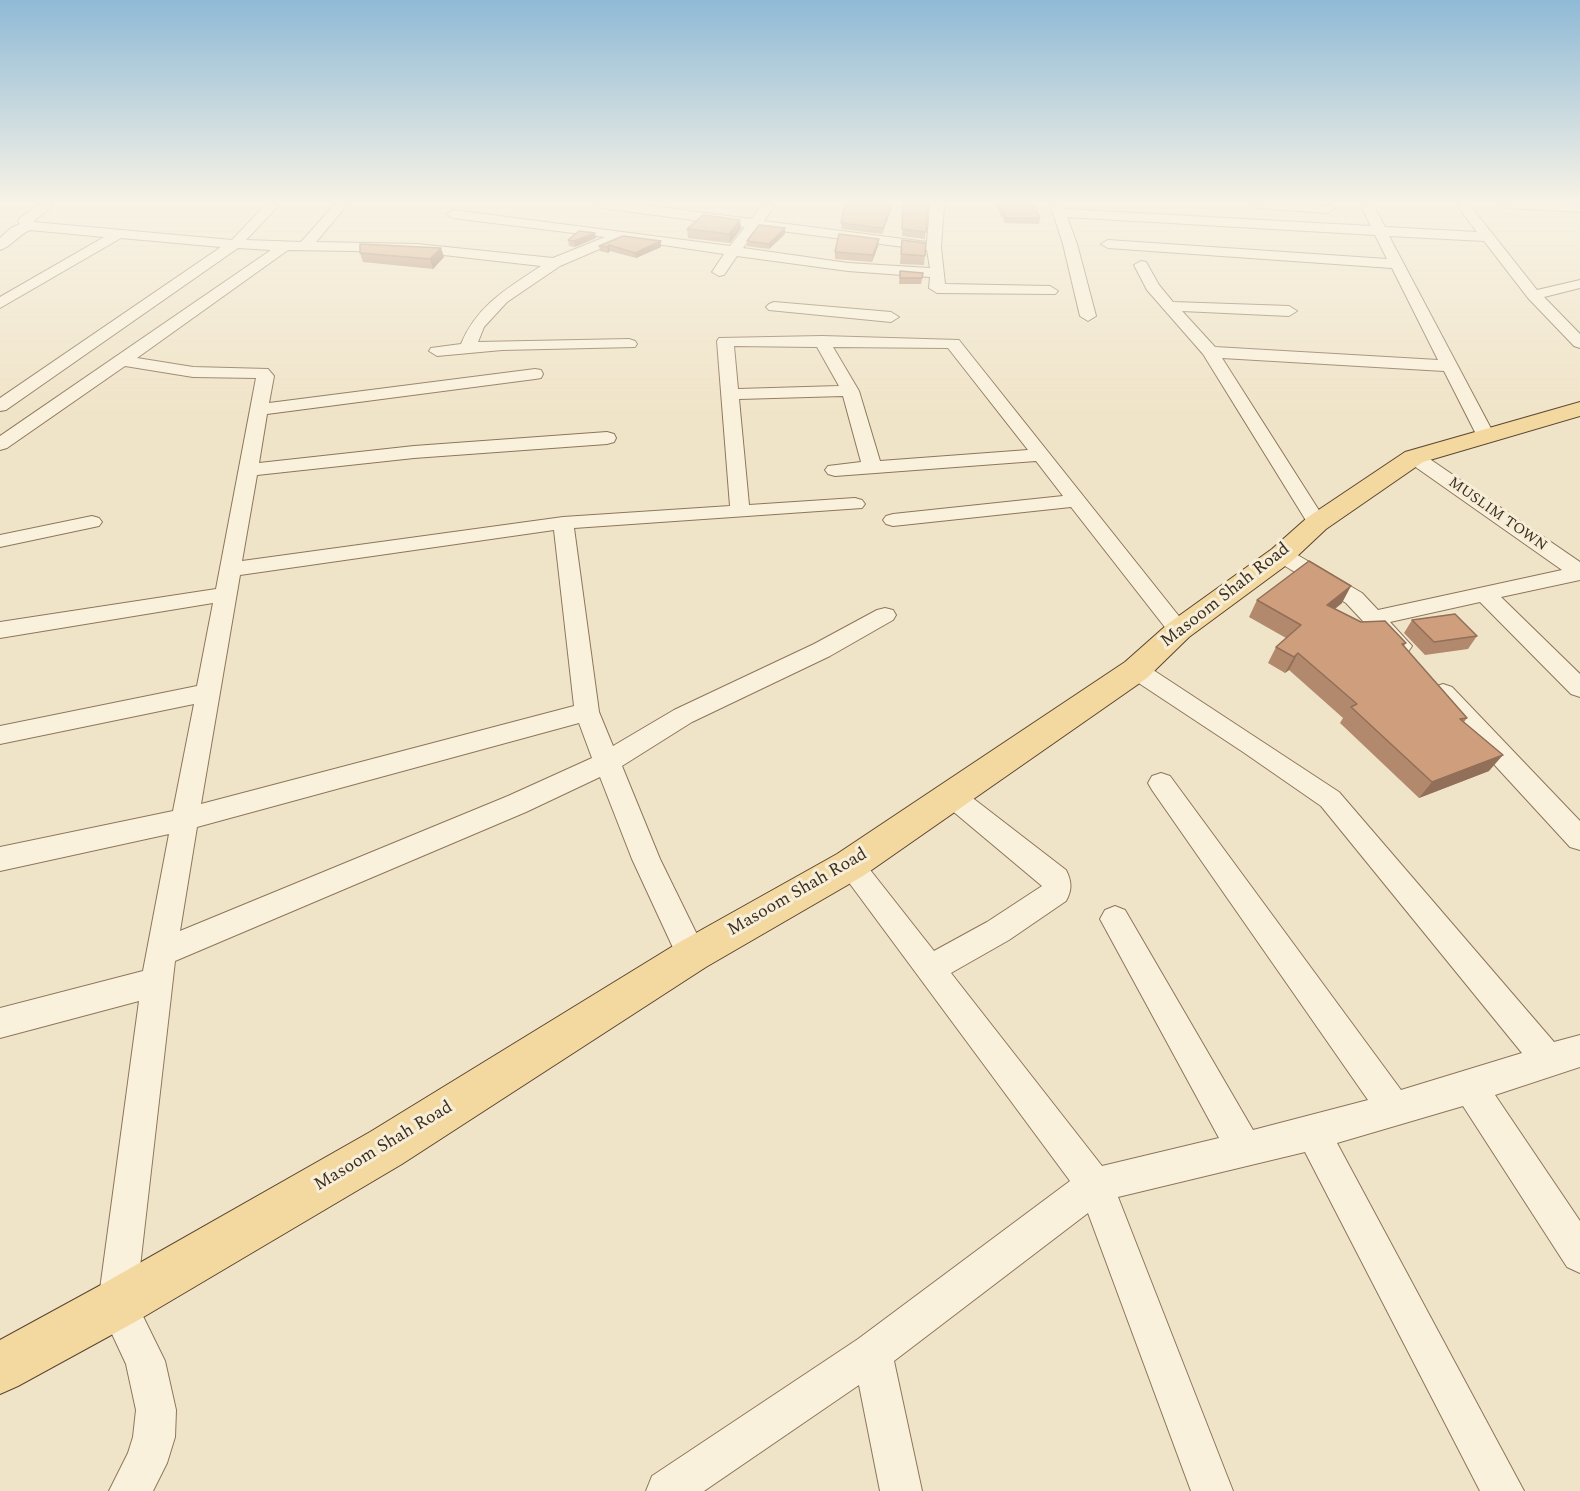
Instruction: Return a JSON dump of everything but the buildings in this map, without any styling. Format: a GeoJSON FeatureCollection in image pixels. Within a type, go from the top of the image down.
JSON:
{"type":"FeatureCollection","features":[{"type":"Feature","properties":{"kind":"main road","name":"Masoom Shah Road"},"geometry":{"type":"LineString","coordinates":[[0,1368],[117,1304],[386,1148],[692,955],[850,865],[1136,670],[1179,630],[1282,555],[1317,524],[1414,458],[1580,409]]}},
{"type":"Feature","properties":{"kind":"street"},"geometry":{"type":"LineString","coordinates":[[0,303],[51,274]]}},
{"type":"Feature","properties":{"kind":"street"},"geometry":{"type":"LineString","coordinates":[[0,406],[192,274]]}},
{"type":"Feature","properties":{"kind":"street"},"geometry":{"type":"LineString","coordinates":[[0,444],[254,274]]}},
{"type":"Feature","properties":{"kind":"street"},"geometry":{"type":"LineString","coordinates":[[468,348],[477,325],[502,299],[539,274]]}},
{"type":"Feature","properties":{"kind":"street"},"geometry":{"type":"LineString","coordinates":[[938,274],[937,288],[1050,291]]}},
{"type":"Feature","properties":{"kind":"street"},"geometry":{"type":"LineString","coordinates":[[1077,274],[1088,316]]}},
{"type":"Feature","properties":{"kind":"street"},"geometry":{"type":"LineString","coordinates":[[1145,274],[1152,287],[1167,306],[1210,352],[1317,524]]}},
{"type":"Feature","properties":{"kind":"street"},"geometry":{"type":"LineString","coordinates":[[1400,274],[1486,436]]}},
{"type":"Feature","properties":{"kind":"street"},"geometry":{"type":"LineString","coordinates":[[1517,274],[1533,295],[1580,344]]}},
{"type":"Feature","properties":{"kind":"street"},"geometry":{"type":"LineString","coordinates":[[1533,295],[1580,284]]}},
{"type":"Feature","properties":{"kind":"street"},"geometry":{"type":"LineString","coordinates":[[1167,306],[1288,311]]}},
{"type":"Feature","properties":{"kind":"street"},"geometry":{"type":"LineString","coordinates":[[774,307],[891,317]]}},
{"type":"Feature","properties":{"kind":"street"},"geometry":{"type":"LineString","coordinates":[[819,341],[831,312]]}},
{"type":"Feature","properties":{"kind":"street"},"geometry":{"type":"LineString","coordinates":[[740,511],[725,341],[953,343],[1179,630]]}},
{"type":"Feature","properties":{"kind":"street"},"geometry":{"type":"LineString","coordinates":[[819,341],[850,391],[872,468]]}},
{"type":"Feature","properties":{"kind":"street"},"geometry":{"type":"LineString","coordinates":[[437,351],[502,345],[629,344]]}},
{"type":"Feature","properties":{"kind":"street"},"geometry":{"type":"LineString","coordinates":[[1210,352],[1451,366]]}},
{"type":"Feature","properties":{"kind":"street"},"geometry":{"type":"LineString","coordinates":[[122,361],[193,372],[262,373],[265,376],[159,968],[117,1304],[145,1361],[156,1410],[154,1437],[146,1463],[130,1491]]}},
{"type":"Feature","properties":{"kind":"street"},"geometry":{"type":"LineString","coordinates":[[259,410],[535,374]]}},
{"type":"Feature","properties":{"kind":"street"},"geometry":{"type":"LineString","coordinates":[[729,394],[850,391]]}},
{"type":"Feature","properties":{"kind":"street"},"geometry":{"type":"LineString","coordinates":[[249,470],[414,452],[607,438]]}},
{"type":"Feature","properties":{"kind":"street"},"geometry":{"type":"LineString","coordinates":[[835,470],[1041,455]]}},
{"type":"Feature","properties":{"kind":"street","name":"MUSLIM TOWN"},"geometry":{"type":"LineString","coordinates":[[1414,458],[1580,572]]}},
{"type":"Feature","properties":{"kind":"street"},"geometry":{"type":"LineString","coordinates":[[893,519],[1077,500]]}},
{"type":"Feature","properties":{"kind":"street"},"geometry":{"type":"LineString","coordinates":[[232,568],[319,560],[445,539],[563,523],[855,504]]}},
{"type":"Feature","properties":{"kind":"street"},"geometry":{"type":"LineString","coordinates":[[0,541],[92,522]]}},
{"type":"Feature","properties":{"kind":"street"},"geometry":{"type":"LineString","coordinates":[[563,523],[587,712],[646,859],[692,955]]}},
{"type":"Feature","properties":{"kind":"street"},"geometry":{"type":"LineString","coordinates":[[1282,555],[1354,598],[1580,839]]}},
{"type":"Feature","properties":{"kind":"street"},"geometry":{"type":"LineString","coordinates":[[1374,618],[1580,572]]}},
{"type":"Feature","properties":{"kind":"street"},"geometry":{"type":"LineString","coordinates":[[0,630],[227,594]]}},
{"type":"Feature","properties":{"kind":"street"},"geometry":{"type":"LineString","coordinates":[[1485,594],[1580,688]]}},
{"type":"Feature","properties":{"kind":"street"},"geometry":{"type":"LineString","coordinates":[[0,1023],[159,968],[327,882],[517,804],[607,762],[683,716],[822,650],[885,615]]}},
{"type":"Feature","properties":{"kind":"street"},"geometry":{"type":"LineString","coordinates":[[667,1491],[872,1353],[1095,1185],[1313,1132],[1470,1087],[1564,1056],[1330,799],[1136,670]]}},
{"type":"Feature","properties":{"kind":"street"},"geometry":{"type":"LineString","coordinates":[[0,735],[209,692]]}},
{"type":"Feature","properties":{"kind":"street"},"geometry":{"type":"LineString","coordinates":[[0,859],[185,819],[587,712]]}},
{"type":"Feature","properties":{"kind":"street"},"geometry":{"type":"LineString","coordinates":[[1161,783],[1394,1109]]}},
{"type":"Feature","properties":{"kind":"street"},"geometry":{"type":"LineString","coordinates":[[929,969],[998,931],[1056,892],[1058,887],[1056,879],[952,796]]}},
{"type":"Feature","properties":{"kind":"street"},"geometry":{"type":"LineString","coordinates":[[850,865],[1095,1185],[1212,1491]]}},
{"type":"Feature","properties":{"kind":"street"},"geometry":{"type":"LineString","coordinates":[[1115,919],[1245,1150]]}},
{"type":"Feature","properties":{"kind":"street"},"geometry":{"type":"LineString","coordinates":[[1470,1087],[1580,1254]]}},
{"type":"Feature","properties":{"kind":"street"},"geometry":{"type":"LineString","coordinates":[[1313,1132],[1503,1491]]}},
{"type":"Feature","properties":{"kind":"street"},"geometry":{"type":"LineString","coordinates":[[872,1353],[901,1491]]}}]}
